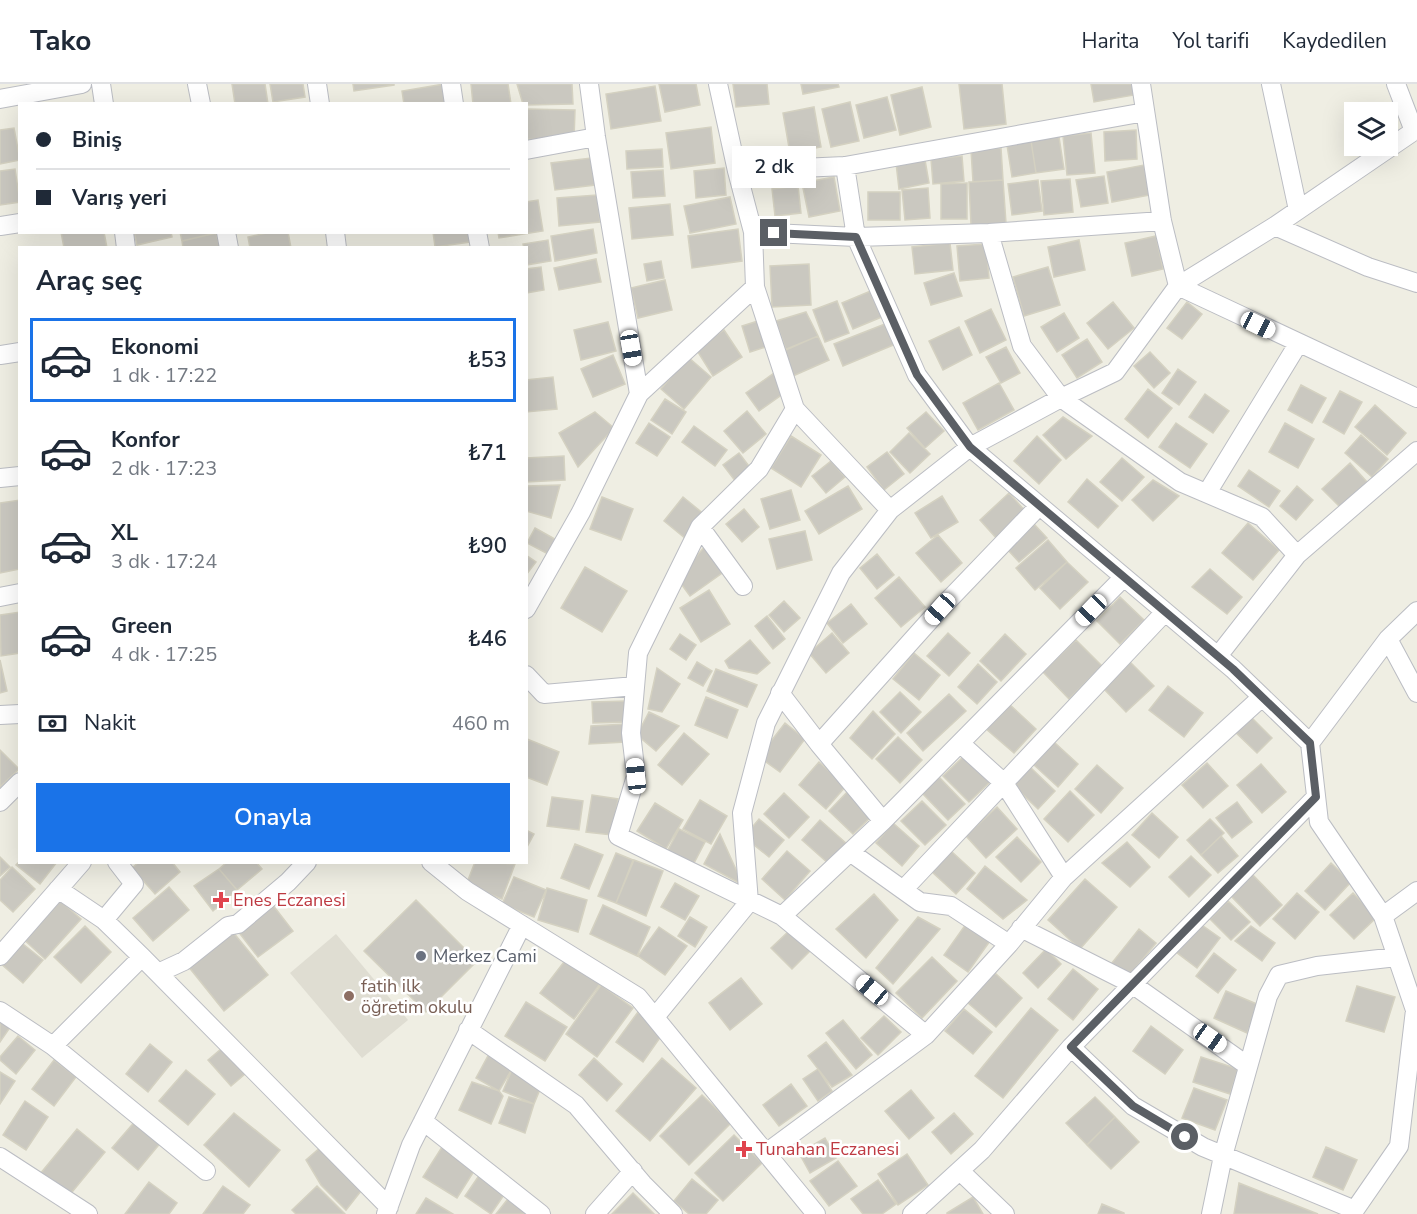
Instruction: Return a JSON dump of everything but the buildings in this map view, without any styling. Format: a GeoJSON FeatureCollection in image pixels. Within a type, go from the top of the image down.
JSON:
{"type":"FeatureCollection","features":[{"type":"Feature","properties":{"kind":"street"},"geometry":{"type":"LineString","coordinates":[[0,99],[82,84]]}},
{"type":"Feature","properties":{"kind":"street"},"geometry":{"type":"LineString","coordinates":[[101,84],[105,102]]}},
{"type":"Feature","properties":{"kind":"street"},"geometry":{"type":"LineString","coordinates":[[197,84],[201,102]]}},
{"type":"Feature","properties":{"kind":"street"},"geometry":{"type":"LineString","coordinates":[[317,84],[320,102]]}},
{"type":"Feature","properties":{"kind":"street"},"geometry":{"type":"LineString","coordinates":[[451,84],[454,102]]}},
{"type":"Feature","properties":{"kind":"street"},"geometry":{"type":"LineString","coordinates":[[589,84],[639,394]]}},
{"type":"Feature","properties":{"kind":"street"},"geometry":{"type":"LineString","coordinates":[[718,84],[753,232],[755,287],[795,409],[890,510]]}},
{"type":"Feature","properties":{"kind":"street"},"geometry":{"type":"LineString","coordinates":[[1141,84],[1162,221],[1178,286]]}},
{"type":"Feature","properties":{"kind":"street"},"geometry":{"type":"LineString","coordinates":[[655,1017],[749,902],[742,813],[766,723],[841,573],[890,510],[970,447],[1115,372],[1178,286],[1275,226],[1416,130],[1396,84]]}},
{"type":"Feature","properties":{"kind":"street"},"geometry":{"type":"LineString","coordinates":[[1275,85],[1298,210]]}},
{"type":"Feature","properties":{"kind":"street"},"geometry":{"type":"LineString","coordinates":[[737,171],[845,166],[1145,112]]}},
{"type":"Feature","properties":{"kind":"street"},"geometry":{"type":"LineString","coordinates":[[528,150],[596,137]]}},
{"type":"Feature","properties":{"kind":"street"},"geometry":{"type":"LineString","coordinates":[[845,166],[856,237],[917,375],[970,447],[1218,656],[1310,743],[1319,822],[1383,916],[1415,1010],[1410,1118],[1399,1146],[1353,1212],[1203,1147],[1133,1106],[1071,1047]]}},
{"type":"Feature","properties":{"kind":"street"},"geometry":{"type":"LineString","coordinates":[[753,232],[856,237],[989,233],[1162,221]]}},
{"type":"Feature","properties":{"kind":"street"},"geometry":{"type":"LineString","coordinates":[[0,226],[18,223]]}},
{"type":"Feature","properties":{"kind":"street"},"geometry":{"type":"LineString","coordinates":[[1275,226],[1368,267],[1417,283]]}},
{"type":"Feature","properties":{"kind":"street"},"geometry":{"type":"LineString","coordinates":[[989,233],[1023,346],[1061,398],[1180,482],[1262,517],[1297,555]]}},
{"type":"Feature","properties":{"kind":"street"},"geometry":{"type":"LineString","coordinates":[[1178,286],[1417,398]]}},
{"type":"Feature","properties":{"kind":"street"},"geometry":{"type":"LineString","coordinates":[[528,605],[581,512],[639,394],[755,287]]}},
{"type":"Feature","properties":{"kind":"street"},"geometry":{"type":"LineString","coordinates":[[1207,493],[1298,344]]}},
{"type":"Feature","properties":{"kind":"street"},"geometry":{"type":"LineString","coordinates":[[0,355],[18,352]]}},
{"type":"Feature","properties":{"kind":"street"},"geometry":{"type":"LineString","coordinates":[[795,409],[759,469],[700,527],[638,653],[631,733],[636,776],[618,836],[749,902],[782,916],[926,1035]]}},
{"type":"Feature","properties":{"kind":"street"},"geometry":{"type":"LineString","coordinates":[[1218,656],[1297,555],[1417,451]]}},
{"type":"Feature","properties":{"kind":"street"},"geometry":{"type":"LineString","coordinates":[[0,478],[18,476]]}},
{"type":"Feature","properties":{"kind":"street"},"geometry":{"type":"LineString","coordinates":[[819,744],[940,609],[1039,506]]}},
{"type":"Feature","properties":{"kind":"street"},"geometry":{"type":"LineString","coordinates":[[700,527],[743,586]]}},
{"type":"Feature","properties":{"kind":"street"},"geometry":{"type":"LineString","coordinates":[[782,916],[961,744],[1124,577]]}},
{"type":"Feature","properties":{"kind":"street"},"geometry":{"type":"LineString","coordinates":[[0,597],[18,593]]}},
{"type":"Feature","properties":{"kind":"street"},"geometry":{"type":"LineString","coordinates":[[1310,743],[1388,639],[1417,611]]}},
{"type":"Feature","properties":{"kind":"street"},"geometry":{"type":"LineString","coordinates":[[903,890],[1165,612]]}},
{"type":"Feature","properties":{"kind":"street"},"geometry":{"type":"LineString","coordinates":[[1388,639],[1417,693]]}},
{"type":"Feature","properties":{"kind":"street"},"geometry":{"type":"LineString","coordinates":[[528,677],[544,694],[635,686]]}},
{"type":"Feature","properties":{"kind":"street"},"geometry":{"type":"LineString","coordinates":[[780,693],[883,821]]}},
{"type":"Feature","properties":{"kind":"street"},"geometry":{"type":"LineString","coordinates":[[766,1153],[926,1035],[1009,944],[1064,877],[1262,697]]}},
{"type":"Feature","properties":{"kind":"street"},"geometry":{"type":"LineString","coordinates":[[0,715],[18,714]]}},
{"type":"Feature","properties":{"kind":"street"},"geometry":{"type":"LineString","coordinates":[[961,744],[1004,783],[1064,877]]}},
{"type":"Feature","properties":{"kind":"street"},"geometry":{"type":"LineString","coordinates":[[0,802],[18,784]]}},
{"type":"Feature","properties":{"kind":"street"},"geometry":{"type":"LineString","coordinates":[[912,1214],[982,1150],[1071,1047],[1316,797]]}},
{"type":"Feature","properties":{"kind":"street"},"geometry":{"type":"LineString","coordinates":[[850,852],[920,902],[951,906],[1009,944]]}},
{"type":"Feature","properties":{"kind":"street"},"geometry":{"type":"LineString","coordinates":[[0,956],[80,864]]}},
{"type":"Feature","properties":{"kind":"street"},"geometry":{"type":"LineString","coordinates":[[104,920],[134,884],[119,864]]}},
{"type":"Feature","properties":{"kind":"street"},"geometry":{"type":"LineString","coordinates":[[158,973],[184,961],[228,926],[238,924],[288,882],[305,864]]}},
{"type":"Feature","properties":{"kind":"street"},"geometry":{"type":"LineString","coordinates":[[433,864],[467,891],[638,997],[816,1214]]}},
{"type":"Feature","properties":{"kind":"street"},"geometry":{"type":"LineString","coordinates":[[58,889],[104,920],[142,957],[387,1210],[411,1145],[522,925]]}},
{"type":"Feature","properties":{"kind":"street"},"geometry":{"type":"LineString","coordinates":[[1383,916],[1417,891]]}},
{"type":"Feature","properties":{"kind":"street"},"geometry":{"type":"LineString","coordinates":[[1021,928],[1132,984],[1248,1066]]}},
{"type":"Feature","properties":{"kind":"street"},"geometry":{"type":"LineString","coordinates":[[53,1046],[142,957]]}},
{"type":"Feature","properties":{"kind":"street"},"geometry":{"type":"LineString","coordinates":[[1211,1214],[1223,1156],[1248,1066],[1268,996],[1279,975],[1317,966],[1397,957]]}},
{"type":"Feature","properties":{"kind":"street"},"geometry":{"type":"LineString","coordinates":[[0,1011],[53,1046],[206,1171]]}},
{"type":"Feature","properties":{"kind":"street"},"geometry":{"type":"LineString","coordinates":[[468,1030],[576,1105],[633,1172],[673,1214]]}},
{"type":"Feature","properties":{"kind":"street"},"geometry":{"type":"LineString","coordinates":[[423,1121],[541,1214]]}},
{"type":"Feature","properties":{"kind":"street"},"geometry":{"type":"LineString","coordinates":[[2,1163],[88,1214]]}},
{"type":"Feature","properties":{"kind":"street"},"geometry":{"type":"LineString","coordinates":[[960,1171],[1005,1214]]}},
{"type":"Feature","properties":{"kind":"street"},"geometry":{"type":"LineString","coordinates":[[596,1214],[633,1172]]}},
{"type":"Feature","properties":{"kind":"shaded area","name":"fatih ilk öğretim okulu"},"geometry":{"type":"Polygon","coordinates":[[[336,934],[408,1020],[362,1058],[290,973],[336,934]]]}},
{"type":"Feature","properties":{"kind":"place","name":"Enes Eczanesi"},"geometry":{"type":"Point","coordinates":[221,900]}},
{"type":"Feature","properties":{"kind":"place","name":"Merkez Cami"},"geometry":{"type":"Point","coordinates":[421,956]}},
{"type":"Feature","properties":{"kind":"place","name":"fatih ilk öğretim okulu"},"geometry":{"type":"Point","coordinates":[349,996]}},
{"type":"Feature","properties":{"kind":"place","name":"Tunahan Eczanesi"},"geometry":{"type":"Point","coordinates":[744,1149]}},
{"type":"Feature","properties":{"kind":"route"},"geometry":{"type":"LineString","coordinates":[[774,233],[856,237],[917,375],[970,447],[1233,669],[1310,743],[1316,797],[1071,1047],[1133,1106],[1185,1137]]}}]}
